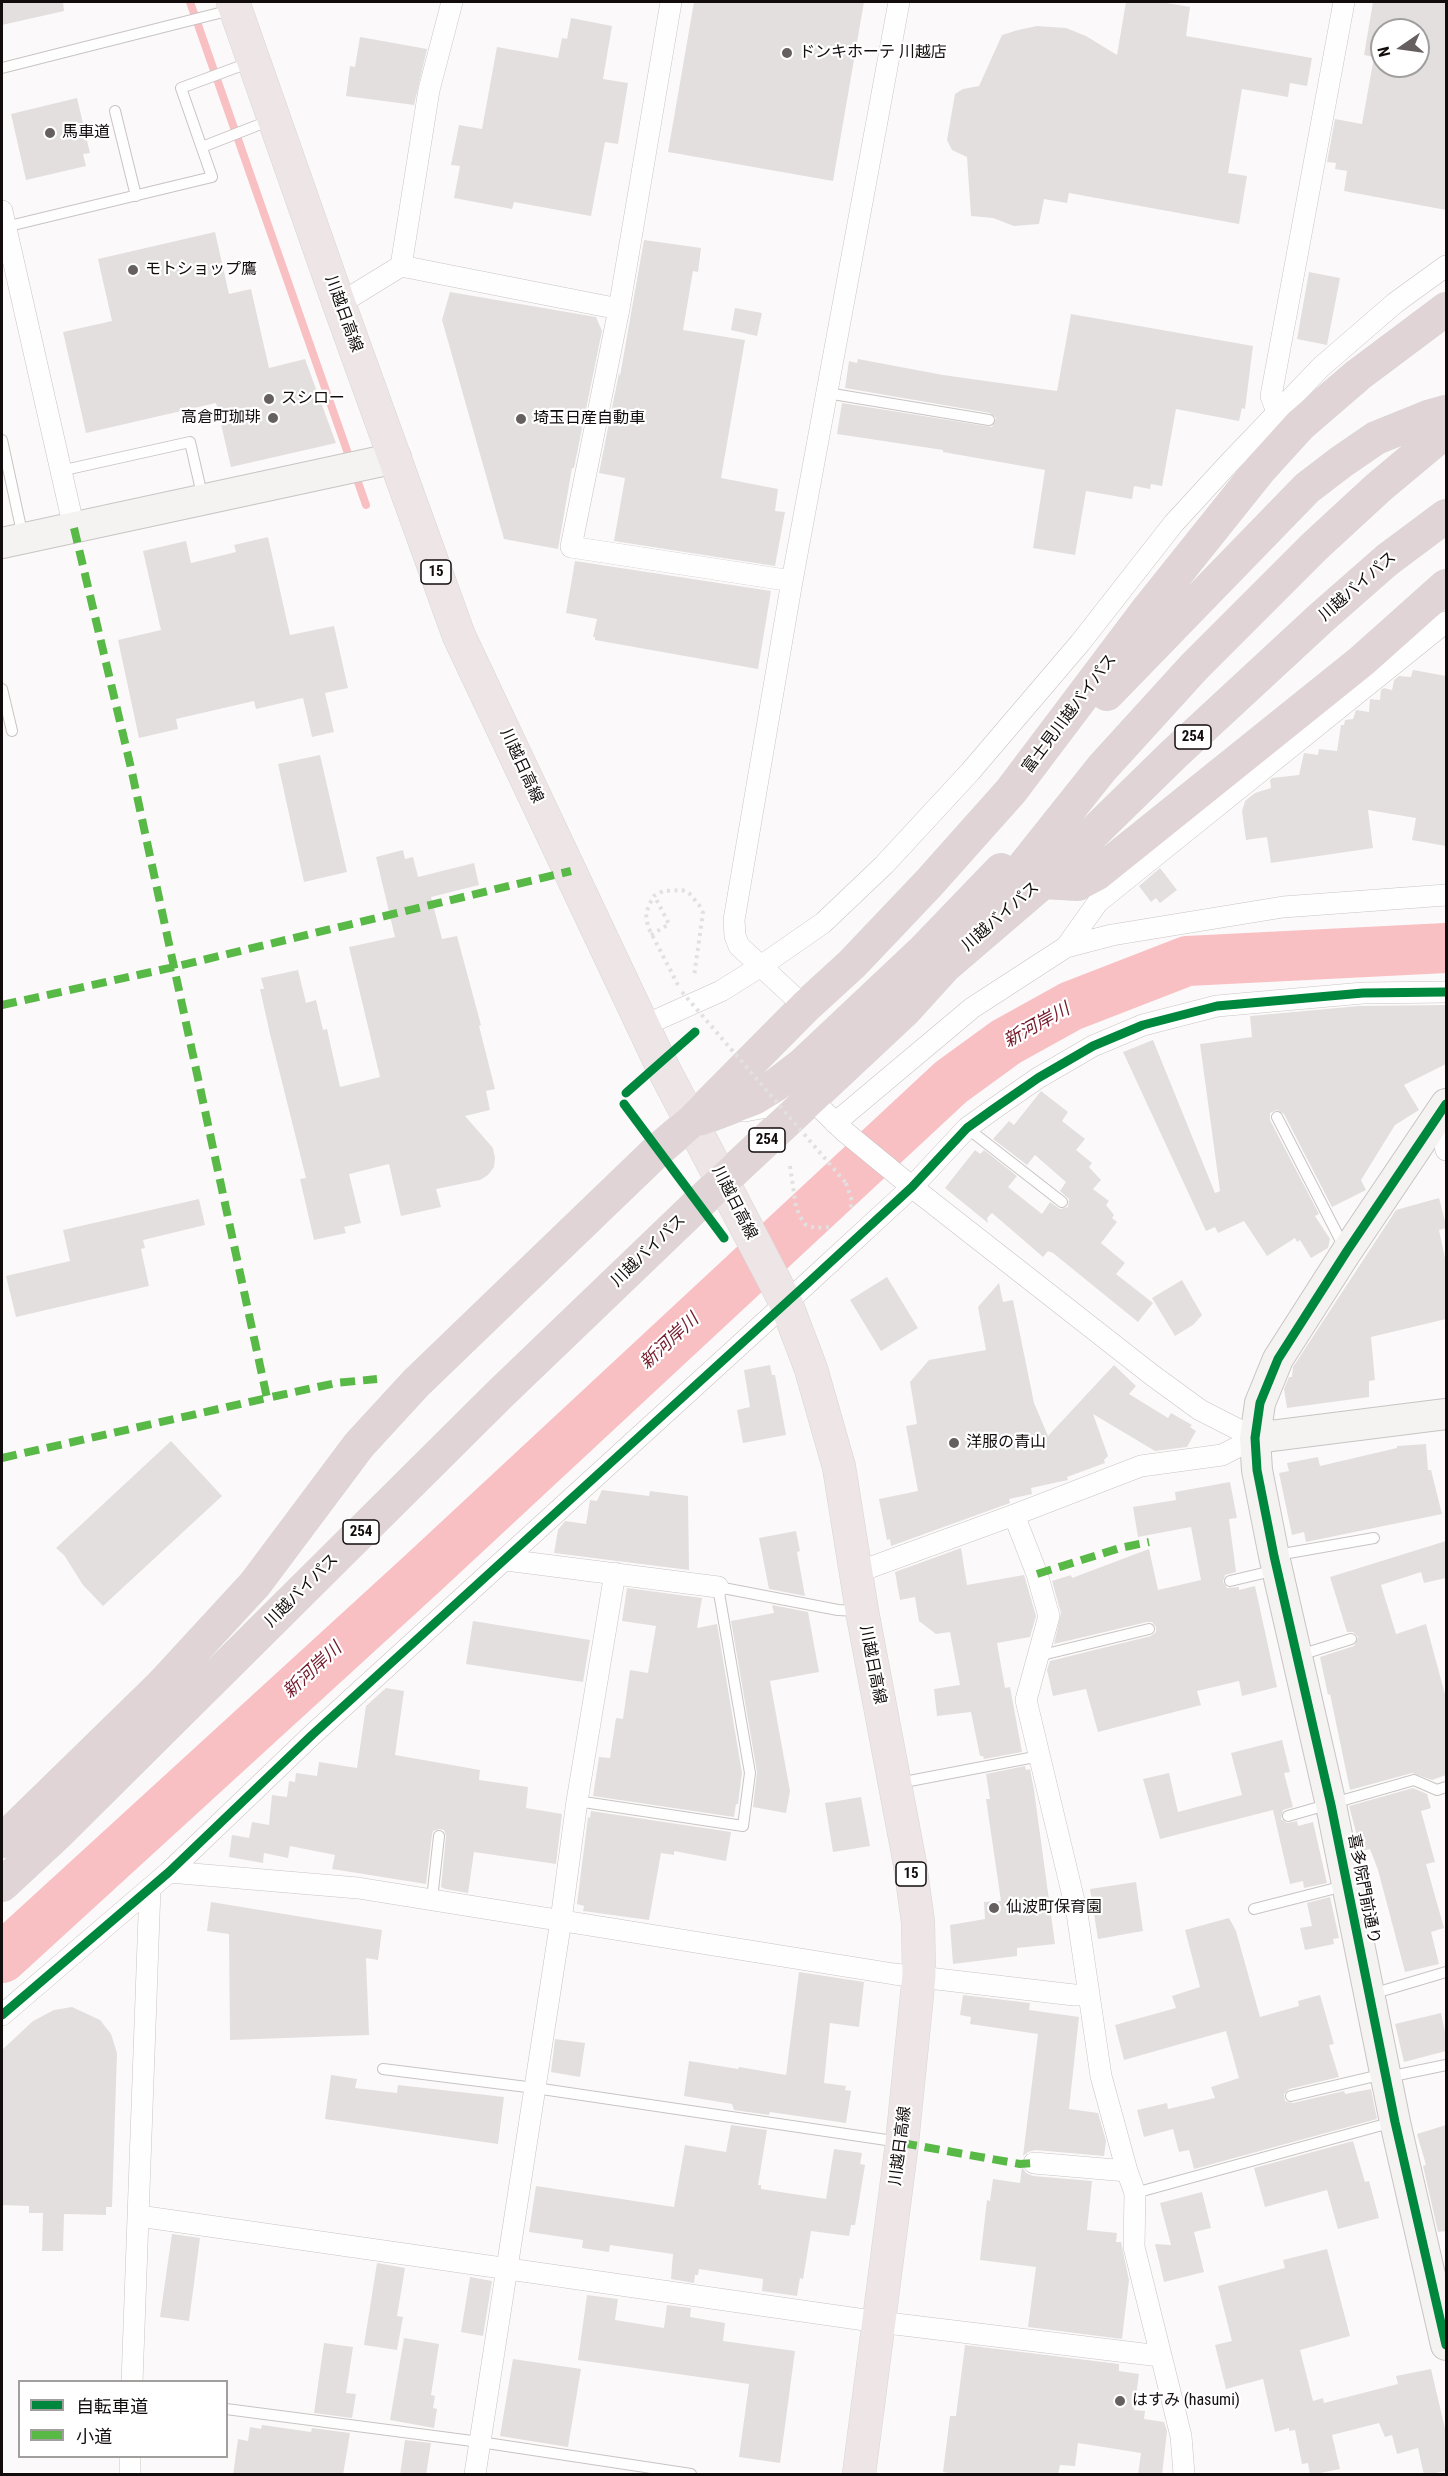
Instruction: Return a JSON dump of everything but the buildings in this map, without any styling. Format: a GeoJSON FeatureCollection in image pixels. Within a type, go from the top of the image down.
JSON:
{"type":"FeatureCollection","features":[{"type":"Feature","properties":{"kind":"highway","name":"富士見川越バイパス"},"geometry":{"type":"LineString","coordinates":[[692,1121],[805,1007],[852,964],[929,883],[1011,791],[1149,608],[1261,468],[1300,425],[1410,334],[1446,309]]}},
{"type":"Feature","properties":{"kind":"highway"},"geometry":{"type":"LineString","coordinates":[[1011,791],[1307,488],[1376,438],[1446,412]]}},
{"type":"Feature","properties":{"kind":"highway","name":"254"},"geometry":{"type":"LineString","coordinates":[[945,966],[1101,768],[1194,668],[1315,546],[1379,487],[1446,431]]}},
{"type":"Feature","properties":{"kind":"highway","name":"川越バイパス"},"geometry":{"type":"LineString","coordinates":[[2,1885],[58,1833],[501,1393],[905,1010],[945,966],[1042,882],[1174,754],[1322,618],[1387,560],[1446,516]]}},
{"type":"Feature","properties":{"kind":"highway"},"geometry":{"type":"LineString","coordinates":[[1042,882],[1078,884],[1085,882],[1128,851],[1362,661],[1428,605],[1446,586]]}},
{"type":"Feature","properties":{"kind":"highway"},"geometry":{"type":"LineString","coordinates":[[2,1841],[161,1686],[255,1584],[359,1445],[416,1383],[658,1149],[692,1121],[755,1098],[776,1086],[801,1065],[924,950],[1029,839],[1101,768]]}},
{"type":"Feature","properties":{"kind":"main road","name":"川越日高線"},"geometry":{"type":"LineString","coordinates":[[234,5],[459,636],[643,1026],[782,1295],[811,1369],[838,1467],[855,1573],[896,1784],[918,1922],[919,1975],[902,2143],[859,2475]]}},
{"type":"Feature","properties":{"kind":"street"},"geometry":{"type":"LineString","coordinates":[[401,266],[429,90],[452,2]]}},
{"type":"Feature","properties":{"kind":"street"},"geometry":{"type":"LineString","coordinates":[[671,2],[618,309],[571,548],[792,581]]}},
{"type":"Feature","properties":{"kind":"street"},"geometry":{"type":"LineString","coordinates":[[805,1007],[739,945],[735,936],[734,920],[792,581],[899,2]]}},
{"type":"Feature","properties":{"kind":"street"},"geometry":{"type":"LineString","coordinates":[[1277,412],[1271,396],[1344,2]]}},
{"type":"Feature","properties":{"kind":"street"},"geometry":{"type":"LineString","coordinates":[[3,219],[74,528]]}},
{"type":"Feature","properties":{"kind":"street"},"geometry":{"type":"LineString","coordinates":[[339,304],[401,266],[618,309]]}},
{"type":"Feature","properties":{"kind":"street"},"geometry":{"type":"LineString","coordinates":[[643,1026],[721,991],[823,923],[884,865],[970,772],[1080,643],[1174,523],[1277,412],[1321,367],[1395,303],[1446,266]]}},
{"type":"Feature","properties":{"kind":"street"},"geometry":{"type":"LineString","coordinates":[[12,541],[396,458]]}},
{"type":"Feature","properties":{"kind":"street"},"geometry":{"type":"LineString","coordinates":[[1066,947],[1098,902],[1446,622]]}},
{"type":"Feature","properties":{"kind":"street"},"geometry":{"type":"LineString","coordinates":[[840,1127],[972,1008],[1066,947],[1112,935],[1283,907],[1446,895]]}},
{"type":"Feature","properties":{"kind":"street"},"geometry":{"type":"LineString","coordinates":[[2,2015],[169,1872],[312,1735],[506,1560],[782,1295],[912,1187],[967,1128],[1038,1078],[1093,1046],[1143,1025],[1217,1006],[1363,993],[1446,992]]}},
{"type":"Feature","properties":{"kind":"street"},"geometry":{"type":"LineString","coordinates":[[692,1121],[811,1099],[840,1127],[912,1187],[1152,1375],[1200,1410],[1255,1438]]}},
{"type":"Feature","properties":{"kind":"street"},"geometry":{"type":"LineString","coordinates":[[1443,1110],[1446,1150]]}},
{"type":"Feature","properties":{"kind":"street","name":"喜多院門前通り"},"geometry":{"type":"LineString","coordinates":[[1443,1110],[1347,1251],[1278,1359],[1260,1403],[1255,1438],[1257,1470],[1275,1563],[1331,1805],[1395,2122],[1435,2272],[1446,2345]]}},
{"type":"Feature","properties":{"kind":"street"},"geometry":{"type":"LineString","coordinates":[[855,1573],[1141,1466],[1222,1455],[1255,1438],[1446,1414]]}},
{"type":"Feature","properties":{"kind":"street"},"geometry":{"type":"LineString","coordinates":[[1014,1515],[1037,1574],[1049,1616],[1026,1700],[1077,1914],[1101,2076],[1135,2193],[1134,2247],[1181,2436],[1184,2475]]}},
{"type":"Feature","properties":{"kind":"street"},"geometry":{"type":"LineString","coordinates":[[506,1560],[718,1587]]}},
{"type":"Feature","properties":{"kind":"street"},"geometry":{"type":"LineString","coordinates":[[475,2475],[561,1920],[577,1801],[615,1573]]}},
{"type":"Feature","properties":{"kind":"street"},"geometry":{"type":"LineString","coordinates":[[169,1872],[358,1888],[894,1974],[1089,1995]]}},
{"type":"Feature","properties":{"kind":"street"},"geometry":{"type":"LineString","coordinates":[[132,2380],[150,1888]]}},
{"type":"Feature","properties":{"kind":"street"},"geometry":{"type":"LineString","coordinates":[[1034,2163],[1127,2171]]}},
{"type":"Feature","properties":{"kind":"street"},"geometry":{"type":"LineString","coordinates":[[139,2216],[879,2322],[1160,2356]]}},
{"type":"Feature","properties":{"kind":"street"},"geometry":{"type":"LineString","coordinates":[[130,2458],[130,2475]]}},
{"type":"Feature","properties":{"kind":"lane"},"geometry":{"type":"LineString","coordinates":[[2,68],[234,5]]}},
{"type":"Feature","properties":{"kind":"lane"},"geometry":{"type":"LineString","coordinates":[[3,219],[136,196],[212,177],[181,88],[254,61]]}},
{"type":"Feature","properties":{"kind":"lane"},"geometry":{"type":"LineString","coordinates":[[115,111],[136,196]]}},
{"type":"Feature","properties":{"kind":"lane"},"geometry":{"type":"LineString","coordinates":[[202,147],[274,118]]}},
{"type":"Feature","properties":{"kind":"lane"},"geometry":{"type":"LineString","coordinates":[[826,393],[988,420]]}},
{"type":"Feature","properties":{"kind":"lane"},"geometry":{"type":"LineString","coordinates":[[2,440],[12,541]]}},
{"type":"Feature","properties":{"kind":"lane"},"geometry":{"type":"LineString","coordinates":[[60,471],[190,441],[203,501]]}},
{"type":"Feature","properties":{"kind":"lane"},"geometry":{"type":"LineString","coordinates":[[2,689],[12,731]]}},
{"type":"Feature","properties":{"kind":"lane"},"geometry":{"type":"LineString","coordinates":[[1277,1117],[1347,1251]]}},
{"type":"Feature","properties":{"kind":"lane"},"geometry":{"type":"LineString","coordinates":[[967,1128],[1062,1202]]}},
{"type":"Feature","properties":{"kind":"lane"},"geometry":{"type":"LineString","coordinates":[[1230,1581],[1275,1563],[1374,1538]]}},
{"type":"Feature","properties":{"kind":"lane"},"geometry":{"type":"LineString","coordinates":[[577,1801],[743,1826],[750,1773],[718,1587],[838,1610],[862,1611]]}},
{"type":"Feature","properties":{"kind":"lane"},"geometry":{"type":"LineString","coordinates":[[1038,1656],[1149,1629]]}},
{"type":"Feature","properties":{"kind":"lane"},"geometry":{"type":"LineString","coordinates":[[1295,1656],[1351,1639]]}},
{"type":"Feature","properties":{"kind":"lane"},"geometry":{"type":"LineString","coordinates":[[896,1784],[1040,1756]]}},
{"type":"Feature","properties":{"kind":"lane"},"geometry":{"type":"LineString","coordinates":[[1288,1816],[1414,1780],[1437,1790],[1446,1787]]}},
{"type":"Feature","properties":{"kind":"lane"},"geometry":{"type":"LineString","coordinates":[[432,1899],[439,1836]]}},
{"type":"Feature","properties":{"kind":"lane"},"geometry":{"type":"LineString","coordinates":[[1254,1909],[1347,1885]]}},
{"type":"Feature","properties":{"kind":"lane"},"geometry":{"type":"LineString","coordinates":[[1369,1995],[1446,1972]]}},
{"type":"Feature","properties":{"kind":"lane"},"geometry":{"type":"LineString","coordinates":[[1291,2096],[1446,2065]]}},
{"type":"Feature","properties":{"kind":"lane"},"geometry":{"type":"LineString","coordinates":[[383,2069],[535,2088],[902,2143]]}},
{"type":"Feature","properties":{"kind":"lane"},"geometry":{"type":"LineString","coordinates":[[1135,2193],[1395,2122]]}},
{"type":"Feature","properties":{"kind":"lane"},"geometry":{"type":"LineString","coordinates":[[228,2409],[480,2442],[691,2475]]}},
{"type":"Feature","properties":{"kind":"path"},"geometry":{"type":"LineString","coordinates":[[693,986],[703,913],[695,899],[682,890],[663,891],[654,897],[646,914],[651,935],[682,992],[846,1183],[852,1208],[845,1220]]}},
{"type":"Feature","properties":{"kind":"path"},"geometry":{"type":"LineString","coordinates":[[651,935],[669,924],[656,899]]}},
{"type":"Feature","properties":{"kind":"path"},"geometry":{"type":"LineString","coordinates":[[790,1166],[796,1207],[806,1225],[816,1228],[834,1227]]}},
{"type":"Feature","properties":{"kind":"waterway"},"geometry":{"type":"LineString","coordinates":[[190,2],[366,505]]}},
{"type":"Feature","properties":{"kind":"waterway","name":"新河岸川"},"geometry":{"type":"LineString","coordinates":[[2,1958],[423,1573],[951,1082],[1006,1042],[1071,1006],[1187,961],[1446,948]]}},
{"type":"Feature","properties":{"kind":"marked path"},"geometry":{"type":"LineString","coordinates":[[74,528],[131,768],[267,1398],[336,1383],[377,1379]]}},
{"type":"Feature","properties":{"kind":"marked path"},"geometry":{"type":"LineString","coordinates":[[2,1005],[174,967],[571,871]]}},
{"type":"Feature","properties":{"kind":"marked path"},"geometry":{"type":"LineString","coordinates":[[2,1458],[267,1398]]}},
{"type":"Feature","properties":{"kind":"marked path"},"geometry":{"type":"LineString","coordinates":[[1037,1574],[1120,1548],[1149,1542]]}},
{"type":"Feature","properties":{"kind":"marked path"},"geometry":{"type":"LineString","coordinates":[[902,2143],[1020,2164],[1034,2163]]}},
{"type":"Feature","properties":{"kind":"cycle path"},"geometry":{"type":"LineString","coordinates":[[2,2015],[169,1872],[312,1735],[912,1187],[967,1128],[992,1110],[1038,1078],[1093,1046],[1143,1025],[1217,1006],[1363,993],[1446,992]]}},
{"type":"Feature","properties":{"kind":"cycle path"},"geometry":{"type":"LineString","coordinates":[[626,1093],[695,1032]]}},
{"type":"Feature","properties":{"kind":"cycle path"},"geometry":{"type":"LineString","coordinates":[[624,1104],[724,1238]]}},
{"type":"Feature","properties":{"kind":"cycle path"},"geometry":{"type":"LineString","coordinates":[[1446,1104],[1278,1359],[1260,1403],[1255,1438],[1257,1470],[1274,1556],[1331,1805],[1395,2122],[1446,2345]]}},
{"type":"Feature","properties":{"kind":"place","name":"ドンキホーテ 川越店"},"geometry":{"type":"Point","coordinates":[787,53]}},
{"type":"Feature","properties":{"kind":"place","name":"馬車道"},"geometry":{"type":"Point","coordinates":[50,133]}},
{"type":"Feature","properties":{"kind":"place","name":"モトショップ鷹"},"geometry":{"type":"Point","coordinates":[133,270]}},
{"type":"Feature","properties":{"kind":"place","name":"スシロー"},"geometry":{"type":"Point","coordinates":[269,399]}},
{"type":"Feature","properties":{"kind":"place","name":"高倉町珈琲"},"geometry":{"type":"Point","coordinates":[273,418]}},
{"type":"Feature","properties":{"kind":"place","name":"埼玉日産自動車"},"geometry":{"type":"Point","coordinates":[521,419]}},
{"type":"Feature","properties":{"kind":"place","name":"洋服の青山"},"geometry":{"type":"Point","coordinates":[954,1443]}},
{"type":"Feature","properties":{"kind":"place","name":"仙波町保育園"},"geometry":{"type":"Point","coordinates":[994,1908]}},
{"type":"Feature","properties":{"kind":"place","name":"はすみ (hasumi)"},"geometry":{"type":"Point","coordinates":[1120,2401]}}]}
